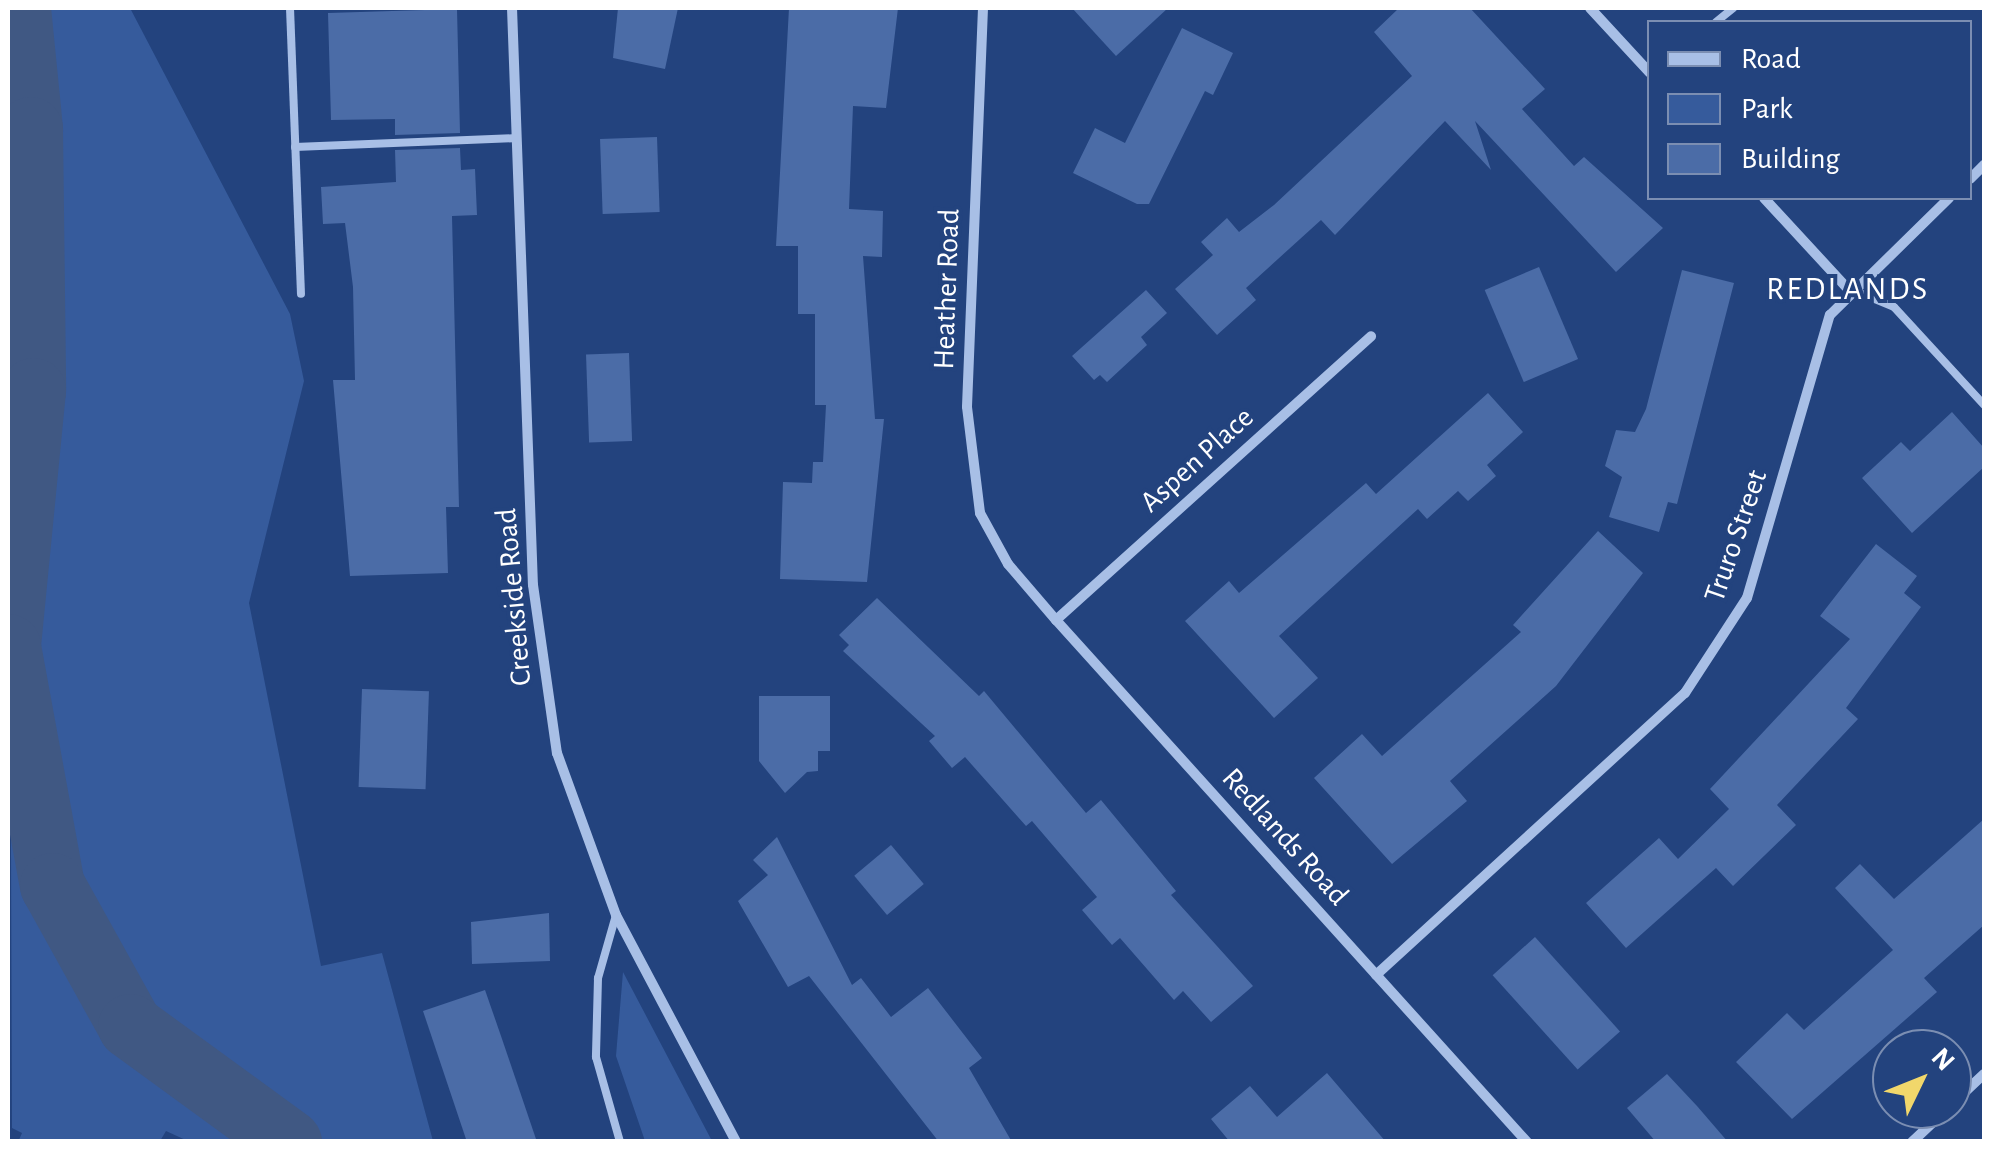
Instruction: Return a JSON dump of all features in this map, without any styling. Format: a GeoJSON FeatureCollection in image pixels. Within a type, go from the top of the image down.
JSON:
{"type":"FeatureCollection","features":[{"type":"Feature","properties":{"kind":"street","name":"Creekside Road"},"geometry":{"type":"LineString","coordinates":[[512,8],[541,660],[575,818],[616,916],[736,1142]]}},
{"type":"Feature","properties":{"kind":"street","name":"Heather Road"},"geometry":{"type":"LineString","coordinates":[[983,8],[967,407],[980,513],[1008,564]]}},
{"type":"Feature","properties":{"kind":"street"},"geometry":{"type":"LineString","coordinates":[[1590,8],[1647,70]]}},
{"type":"Feature","properties":{"kind":"street"},"geometry":{"type":"LineString","coordinates":[[1766,200],[1848,288]]}},
{"type":"Feature","properties":{"kind":"street","name":"Truro Street"},"geometry":{"type":"LineString","coordinates":[[1376,975],[1637,740],[1720,645],[1748,598],[1830,315],[1848,288],[1947,200]]}},
{"type":"Feature","properties":{"kind":"street","name":"Aspen Place"},"geometry":{"type":"LineString","coordinates":[[1056,620],[1371,336]]}},
{"type":"Feature","properties":{"kind":"street","name":"Redlands Road"},"geometry":{"type":"LineString","coordinates":[[1008,564],[1527,1142]]}},
{"type":"Feature","properties":{"kind":"lane"},"geometry":{"type":"LineString","coordinates":[[290,8],[301,294]]}},
{"type":"Feature","properties":{"kind":"lane"},"geometry":{"type":"LineString","coordinates":[[294,147],[517,138]]}},
{"type":"Feature","properties":{"kind":"lane"},"geometry":{"type":"LineString","coordinates":[[1848,288],[1894,307],[1984,405]]}},
{"type":"Feature","properties":{"kind":"lane"},"geometry":{"type":"LineString","coordinates":[[616,916],[598,978],[596,1057],[620,1142]]}},
{"type":"Feature","properties":{"kind":"green space"},"geometry":{"type":"Polygon","coordinates":[[[8,8],[130,8],[290,314],[304,381],[249,603],[321,966],[382,953],[433,1141],[190,1142],[166,1131],[160,1141],[18,1142],[22,1133],[12,1128],[8,8]]]}},
{"type":"Feature","properties":{"kind":"green space"},"geometry":{"type":"Polygon","coordinates":[[[623,972],[712,1141],[645,1141],[616,1056],[623,972]]]}},
{"type":"Feature","properties":{"kind":"building"},"geometry":{"type":"Polygon","coordinates":[[[618,8],[678,8],[665,69],[613,58],[618,8]]]}},
{"type":"Feature","properties":{"kind":"building"},"geometry":{"type":"Polygon","coordinates":[[[789,8],[898,8],[886,108],[853,106],[849,209],[883,211],[882,257],[863,256],[875,419],[884,419],[867,582],[780,579],[783,482],[812,483],[813,462],[823,462],[826,405],[815,405],[815,314],[798,314],[798,246],[776,246],[789,8]]]}},
{"type":"Feature","properties":{"kind":"building"},"geometry":{"type":"Polygon","coordinates":[[[1072,8],[1168,8],[1116,56],[1072,8]]]}},
{"type":"Feature","properties":{"kind":"building"},"geometry":{"type":"Polygon","coordinates":[[[1399,8],[1470,8],[1545,89],[1522,109],[1574,166],[1584,157],[1663,228],[1616,272],[1475,121],[1491,170],[1445,121],[1335,235],[1321,220],[1246,288],[1256,300],[1217,335],[1175,289],[1213,255],[1201,242],[1227,218],[1239,232],[1274,205],[1412,76],[1374,32],[1399,8]]]}},
{"type":"Feature","properties":{"kind":"building"},"geometry":{"type":"Polygon","coordinates":[[[457,9],[460,133],[395,135],[395,119],[331,120],[328,13],[457,9]]]}},
{"type":"Feature","properties":{"kind":"building"},"geometry":{"type":"Polygon","coordinates":[[[1182,28],[1233,53],[1213,95],[1205,91],[1149,204],[1137,204],[1073,173],[1095,128],[1125,143],[1182,28]]]}},
{"type":"Feature","properties":{"kind":"building"},"geometry":{"type":"Polygon","coordinates":[[[657,137],[660,212],[603,214],[600,139],[657,137]]]}},
{"type":"Feature","properties":{"kind":"building"},"geometry":{"type":"Polygon","coordinates":[[[460,148],[461,170],[475,169],[477,215],[452,216],[459,507],[446,507],[448,573],[350,576],[333,380],[355,380],[353,287],[345,223],[323,224],[321,187],[396,182],[395,150],[460,148]]]}},
{"type":"Feature","properties":{"kind":"building"},"geometry":{"type":"Polygon","coordinates":[[[1539,267],[1578,359],[1524,382],[1485,290],[1539,267]]]}},
{"type":"Feature","properties":{"kind":"building"},"geometry":{"type":"Polygon","coordinates":[[[1682,270],[1734,283],[1677,504],[1668,502],[1659,532],[1609,517],[1622,477],[1605,466],[1616,430],[1635,432],[1646,409],[1682,270]]]}},
{"type":"Feature","properties":{"kind":"building"},"geometry":{"type":"Polygon","coordinates":[[[1146,290],[1167,313],[1141,337],[1147,345],[1107,382],[1100,375],[1094,380],[1072,356],[1146,290]]]}},
{"type":"Feature","properties":{"kind":"building"},"geometry":{"type":"Polygon","coordinates":[[[629,353],[632,441],[589,442],[586,355],[629,353]]]}},
{"type":"Feature","properties":{"kind":"building"},"geometry":{"type":"Polygon","coordinates":[[[1488,393],[1523,432],[1487,465],[1496,476],[1468,501],[1458,491],[1427,519],[1418,509],[1279,636],[1318,678],[1274,718],[1185,621],[1229,581],[1239,593],[1366,483],[1376,494],[1488,393]]]}},
{"type":"Feature","properties":{"kind":"building"},"geometry":{"type":"Polygon","coordinates":[[[1952,412],[1984,448],[1984,467],[1912,533],[1862,478],[1901,442],[1910,451],[1952,412]]]}},
{"type":"Feature","properties":{"kind":"building"},"geometry":{"type":"Polygon","coordinates":[[[1598,531],[1643,573],[1556,686],[1450,781],[1467,801],[1392,864],[1314,778],[1362,734],[1382,756],[1521,632],[1513,625],[1598,531]]]}},
{"type":"Feature","properties":{"kind":"building"},"geometry":{"type":"Polygon","coordinates":[[[1876,544],[1917,576],[1904,593],[1921,607],[1846,708],[1858,719],[1777,805],[1796,825],[1733,886],[1716,868],[1626,948],[1586,903],[1659,838],[1678,859],[1729,809],[1710,789],[1850,639],[1820,616],[1876,544]]]}},
{"type":"Feature","properties":{"kind":"building"},"geometry":{"type":"Polygon","coordinates":[[[877,598],[979,696],[984,691],[1086,813],[1101,800],[1176,891],[1171,895],[1253,986],[1211,1022],[1183,991],[1174,1000],[1120,938],[1112,945],[1082,910],[1097,897],[1032,821],[1026,826],[965,757],[952,768],[929,741],[935,736],[843,651],[849,645],[839,635],[877,598]]]}},
{"type":"Feature","properties":{"kind":"building"},"geometry":{"type":"Polygon","coordinates":[[[362,689],[429,691],[426,789],[359,787],[362,689]]]}},
{"type":"Feature","properties":{"kind":"building"},"geometry":{"type":"Polygon","coordinates":[[[759,696],[830,696],[830,751],[818,751],[818,771],[807,772],[785,793],[759,761],[759,696]]]}},
{"type":"Feature","properties":{"kind":"building"},"geometry":{"type":"Polygon","coordinates":[[[1984,819],[1984,925],[1924,978],[1937,992],[1895,1029],[1872,1029],[1872,1049],[1792,1119],[1736,1062],[1787,1013],[1804,1030],[1893,950],[1835,888],[1860,864],[1894,899],[1984,819]]]}},
{"type":"Feature","properties":{"kind":"building"},"geometry":{"type":"Polygon","coordinates":[[[777,837],[852,985],[861,978],[891,1017],[928,988],[982,1058],[969,1068],[1012,1142],[939,1142],[809,976],[788,987],[738,901],[768,875],[753,860],[777,837]]]}},
{"type":"Feature","properties":{"kind":"building"},"geometry":{"type":"Polygon","coordinates":[[[891,845],[924,884],[887,915],[854,876],[891,845]]]}},
{"type":"Feature","properties":{"kind":"building"},"geometry":{"type":"Polygon","coordinates":[[[549,913],[550,961],[472,964],[471,922],[549,913]]]}},
{"type":"Feature","properties":{"kind":"building"},"geometry":{"type":"Polygon","coordinates":[[[1535,937],[1620,1031],[1578,1070],[1493,975],[1535,937]]]}},
{"type":"Feature","properties":{"kind":"building"},"geometry":{"type":"Polygon","coordinates":[[[485,990],[537,1142],[467,1142],[423,1011],[485,990]]]}},
{"type":"Feature","properties":{"kind":"building"},"geometry":{"type":"Polygon","coordinates":[[[1327,1073],[1386,1142],[1230,1142],[1211,1119],[1250,1086],[1277,1117],[1327,1073]]]}},
{"type":"Feature","properties":{"kind":"building"},"geometry":{"type":"Polygon","coordinates":[[[1667,1074],[1728,1142],[1656,1142],[1627,1108],[1667,1074]]]}},
{"type":"Feature","properties":{"kind":"waterway"},"geometry":{"type":"LineString","coordinates":[[18,8],[30,129],[33,390],[8,646],[52,885],[130,1026],[289,1142]]}},
{"type":"Feature","properties":{"kind":"district","name":"REDLANDS"},"geometry":{"type":"Point","coordinates":[1848,289]}}]}
